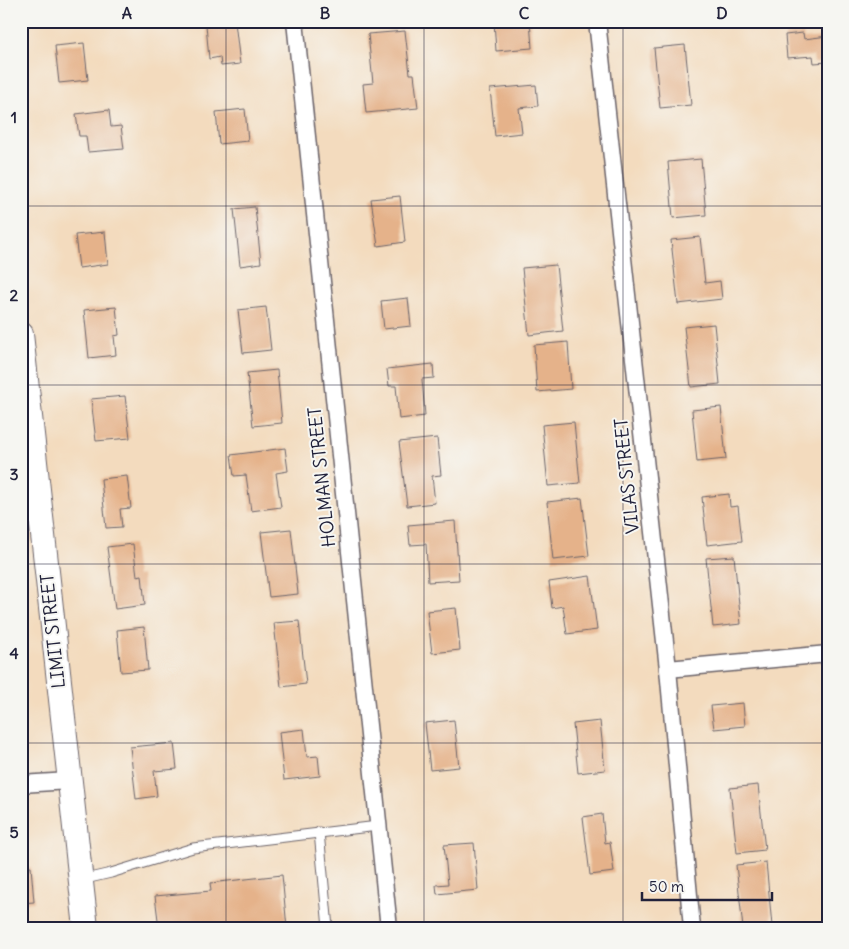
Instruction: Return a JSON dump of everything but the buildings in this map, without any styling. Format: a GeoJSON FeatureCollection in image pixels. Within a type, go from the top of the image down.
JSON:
{"type":"FeatureCollection","features":[{"type":"Feature","properties":{"kind":"street","name":"HOLMAN STREET"},"geometry":{"type":"LineString","coordinates":[[295,21],[389,928]]}},
{"type":"Feature","properties":{"kind":"street","name":"VILAS STREET"},"geometry":{"type":"LineString","coordinates":[[597,21],[668,669],[692,928]]}},
{"type":"Feature","properties":{"kind":"street","name":"LIMIT STREET"},"geometry":{"type":"LineString","coordinates":[[21,334],[23,370],[86,928]]}},
{"type":"Feature","properties":{"kind":"street"},"geometry":{"type":"LineString","coordinates":[[668,669],[828,654]]}},
{"type":"Feature","properties":{"kind":"street"},"geometry":{"type":"LineString","coordinates":[[21,784],[69,781]]}},
{"type":"Feature","properties":{"kind":"lane"},"geometry":{"type":"LineString","coordinates":[[81,880],[111,873],[193,848],[378,826]]}},
{"type":"Feature","properties":{"kind":"lane"},"geometry":{"type":"LineString","coordinates":[[318,832],[328,928]]}}]}
